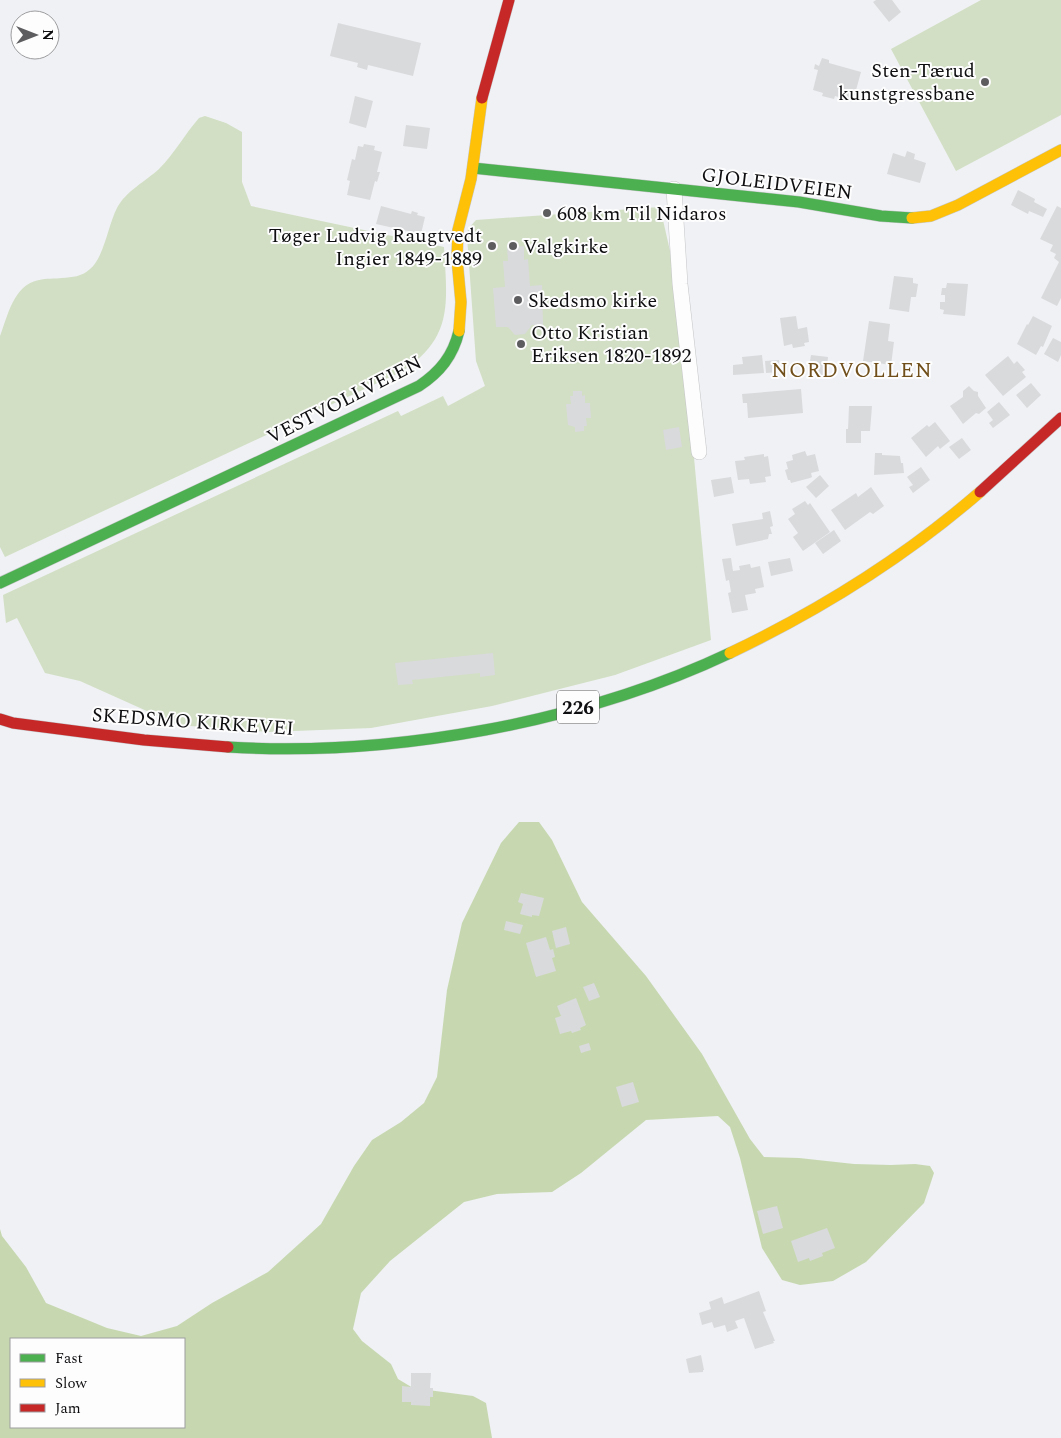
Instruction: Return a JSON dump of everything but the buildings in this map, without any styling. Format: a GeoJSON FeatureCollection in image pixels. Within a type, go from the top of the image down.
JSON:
{"type":"FeatureCollection","features":[{"type":"Feature","properties":{"kind":"main road","name":"VESTVOLLVEIEN"},"geometry":{"type":"LineString","coordinates":[[0,583],[412,390],[434,376],[450,356],[458,333],[460,300],[457,256],[458,232],[473,168],[482,100],[509,0]]}},
{"type":"Feature","properties":{"kind":"main road","name":"GJOLEIDVEIEN"},"geometry":{"type":"LineString","coordinates":[[473,168],[799,202],[891,217],[920,218],[931,216],[958,205],[1061,150]]}},
{"type":"Feature","properties":{"kind":"main road","name":"SKEDSMO KIRKEVEI"},"geometry":{"type":"LineString","coordinates":[[0,719],[13,723],[203,745],[268,749],[311,748],[385,743],[457,734],[536,718],[612,698],[681,674],[745,646],[835,596],[895,557],[958,510],[1015,463],[1061,418]]}},
{"type":"Feature","properties":{"kind":"main road","name":"SKEDSMO KIRKEVEI"},"geometry":{"type":"LineString","coordinates":[[0,725],[13,723]]}},
{"type":"Feature","properties":{"kind":"street"},"geometry":{"type":"LineString","coordinates":[[674,189],[680,284],[698,452]]}},
{"type":"Feature","properties":{"kind":"green space","name":"Sten-Tærud kunstgressbane"},"geometry":{"type":"Polygon","coordinates":[[[981,0],[1061,0],[1061,115],[956,171],[891,49],[981,0]]]}},
{"type":"Feature","properties":{"kind":"green space"},"geometry":{"type":"Polygon","coordinates":[[[205,116],[226,123],[242,132],[242,182],[251,206],[444,247],[446,302],[444,318],[439,332],[418,359],[401,372],[5,557],[0,547],[0,336],[13,302],[23,288],[30,283],[42,279],[77,276],[90,269],[99,257],[114,215],[121,202],[131,191],[159,169],[199,118],[205,116]]]}},
{"type":"Feature","properties":{"kind":"green space"},"geometry":{"type":"Polygon","coordinates":[[[660,207],[678,286],[711,640],[615,675],[492,706],[371,728],[269,732],[178,725],[80,681],[45,673],[17,618],[6,623],[3,595],[398,411],[401,416],[443,396],[448,406],[485,386],[476,361],[467,236],[468,229],[476,220],[660,207]]]}},
{"type":"Feature","properties":{"kind":"green space"},"geometry":{"type":"Polygon","coordinates":[[[519,822],[539,822],[552,840],[582,902],[646,976],[702,1054],[750,1139],[764,1157],[799,1158],[854,1164],[915,1164],[930,1166],[934,1173],[924,1203],[866,1262],[833,1281],[800,1285],[782,1280],[762,1248],[740,1158],[730,1127],[718,1116],[646,1120],[581,1173],[552,1192],[497,1194],[464,1202],[390,1261],[361,1293],[353,1329],[362,1341],[391,1364],[398,1379],[413,1388],[473,1396],[486,1403],[492,1438],[0,1438],[0,1229],[2,1236],[26,1267],[46,1303],[107,1328],[141,1336],[177,1326],[212,1303],[268,1272],[321,1224],[354,1166],[372,1140],[401,1122],[424,1103],[437,1077],[447,990],[462,923],[501,843],[519,822]]]}},
{"type":"Feature","properties":{"kind":"traffic: fast"},"geometry":{"type":"LineString","coordinates":[[473,168],[799,202],[881,216],[912,218]]}},
{"type":"Feature","properties":{"kind":"traffic: fast"},"geometry":{"type":"LineString","coordinates":[[0,583],[419,386],[445,363],[459,331]]}},
{"type":"Feature","properties":{"kind":"traffic: fast"},"geometry":{"type":"LineString","coordinates":[[228,747],[291,749],[355,746],[420,740],[485,730],[549,716],[612,699],[673,678],[730,653]]}},
{"type":"Feature","properties":{"kind":"traffic: slow"},"geometry":{"type":"LineString","coordinates":[[459,331],[461,302],[457,259],[458,230],[471,179],[482,98]]}},
{"type":"Feature","properties":{"kind":"traffic: slow"},"geometry":{"type":"LineString","coordinates":[[912,218],[931,216],[958,205],[1061,150]]}},
{"type":"Feature","properties":{"kind":"traffic: slow"},"geometry":{"type":"LineString","coordinates":[[730,653],[796,619],[861,581],[922,539],[980,492]]}},
{"type":"Feature","properties":{"kind":"traffic: jam"},"geometry":{"type":"LineString","coordinates":[[482,98],[509,0]]}},
{"type":"Feature","properties":{"kind":"traffic: jam"},"geometry":{"type":"LineString","coordinates":[[980,492],[1061,418]]}},
{"type":"Feature","properties":{"kind":"traffic: jam"},"geometry":{"type":"LineString","coordinates":[[0,719],[13,723],[144,740],[228,747]]}},
{"type":"Feature","properties":{"kind":"place","name":"Sten-Tærud kunstgressbane"},"geometry":{"type":"Point","coordinates":[985,82]}},
{"type":"Feature","properties":{"kind":"place","name":"608 km Til Nidaros"},"geometry":{"type":"Point","coordinates":[547,213]}},
{"type":"Feature","properties":{"kind":"place","name":"Tøger Ludvig Raugtvedt Ingier 1849-1889"},"geometry":{"type":"Point","coordinates":[492,246]}},
{"type":"Feature","properties":{"kind":"place","name":"Valgkirke"},"geometry":{"type":"Point","coordinates":[513,246]}},
{"type":"Feature","properties":{"kind":"place","name":"Skedsmo kirke"},"geometry":{"type":"Point","coordinates":[518,300]}},
{"type":"Feature","properties":{"kind":"place","name":"Otto Kristian Eriksen 1820-1892"},"geometry":{"type":"Point","coordinates":[521,344]}},
{"type":"Feature","properties":{"kind":"district","name":"NORDVOLLEN"},"geometry":{"type":"Point","coordinates":[852,370]}}]}
